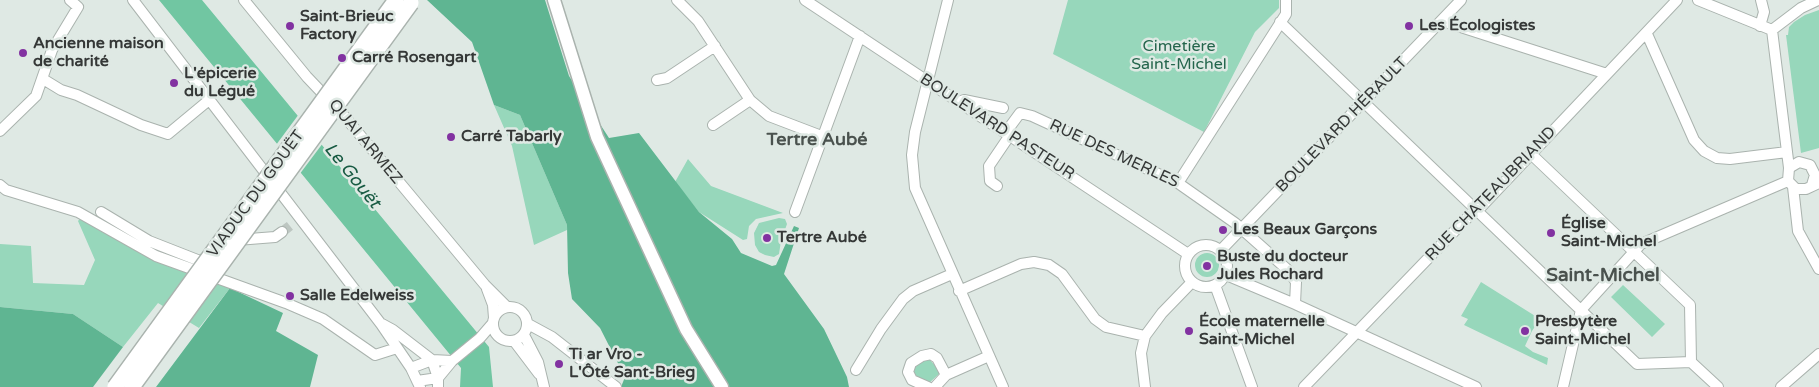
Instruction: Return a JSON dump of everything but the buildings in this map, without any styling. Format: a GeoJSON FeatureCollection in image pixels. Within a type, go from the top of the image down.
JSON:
{"type":"FeatureCollection","features":[{"type":"Feature","properties":{"kind":"highway","name":"VIADUC DU GOUËT"},"geometry":{"type":"LineString","coordinates":[[115,387],[404,1]]}},
{"type":"Feature","properties":{"kind":"highway","name":"VIADUC DU GOUËT"},"geometry":{"type":"LineString","coordinates":[[132,387],[404,1]]}},
{"type":"Feature","properties":{"kind":"main road"},"geometry":{"type":"LineString","coordinates":[[554,0],[597,137],[686,329],[722,387]]}},
{"type":"Feature","properties":{"kind":"street"},"geometry":{"type":"LineString","coordinates":[[1,127],[19,114],[36,96],[52,50],[78,8],[70,0]]}},
{"type":"Feature","properties":{"kind":"street"},"geometry":{"type":"LineString","coordinates":[[133,0],[209,100],[295,222],[381,324],[411,368],[419,384],[452,361],[480,338],[499,311],[507,307],[522,311],[528,324],[552,337],[616,387]]}},
{"type":"Feature","properties":{"kind":"street","name":"QUAI ARMEZ"},"geometry":{"type":"LineString","coordinates":[[244,0],[307,77],[345,117],[486,285],[507,307]]}},
{"type":"Feature","properties":{"kind":"street"},"geometry":{"type":"LineString","coordinates":[[677,0],[698,21],[750,100],[769,116],[824,136]]}},
{"type":"Feature","properties":{"kind":"street","name":"BOULEVARD PASTEUR"},"geometry":{"type":"LineString","coordinates":[[805,0],[1188,254]]}},
{"type":"Feature","properties":{"kind":"street"},"geometry":{"type":"LineString","coordinates":[[948,0],[916,132],[912,155],[913,170],[921,206],[1003,387]]}},
{"type":"Feature","properties":{"kind":"street"},"geometry":{"type":"LineString","coordinates":[[1178,182],[1286,14],[1286,0]]}},
{"type":"Feature","properties":{"kind":"street","name":"BOULEVARD HÉRAULT"},"geometry":{"type":"LineString","coordinates":[[1221,250],[1461,0]]}},
{"type":"Feature","properties":{"kind":"street","name":"RUE CHATEAUBRIAND"},"geometry":{"type":"LineString","coordinates":[[1304,387],[1470,215],[1477,211],[1647,34],[1677,0]]}},
{"type":"Feature","properties":{"kind":"street"},"geometry":{"type":"LineString","coordinates":[[1698,0],[1772,30]]}},
{"type":"Feature","properties":{"kind":"street"},"geometry":{"type":"LineString","coordinates":[[1760,26],[1764,12],[1761,0]]}},
{"type":"Feature","properties":{"kind":"street"},"geometry":{"type":"LineString","coordinates":[[1772,30],[1801,8],[1818,0]]}},
{"type":"Feature","properties":{"kind":"street"},"geometry":{"type":"LineString","coordinates":[[1442,20],[1607,74]]}},
{"type":"Feature","properties":{"kind":"street"},"geometry":{"type":"LineString","coordinates":[[1280,22],[1637,364],[1691,362],[1718,387]]}},
{"type":"Feature","properties":{"kind":"street"},"geometry":{"type":"LineString","coordinates":[[1772,30],[1789,168],[1803,185]]}},
{"type":"Feature","properties":{"kind":"street"},"geometry":{"type":"LineString","coordinates":[[1647,34],[1694,140],[1704,151],[1717,158],[1730,159],[1787,152],[1812,166]]}},
{"type":"Feature","properties":{"kind":"street"},"geometry":{"type":"LineString","coordinates":[[794,212],[860,36]]}},
{"type":"Feature","properties":{"kind":"street"},"geometry":{"type":"LineString","coordinates":[[657,80],[667,78],[715,46]]}},
{"type":"Feature","properties":{"kind":"street"},"geometry":{"type":"LineString","coordinates":[[43,80],[61,90],[86,98],[141,125],[168,134],[209,100]]}},
{"type":"Feature","properties":{"kind":"street"},"geometry":{"type":"LineString","coordinates":[[713,125],[750,100]]}},
{"type":"Feature","properties":{"kind":"street"},"geometry":{"type":"LineString","coordinates":[[959,102],[964,100],[1003,108]]}},
{"type":"Feature","properties":{"kind":"street","name":"RUE DES MERLES"},"geometry":{"type":"LineString","coordinates":[[1008,134],[1020,112],[1178,182],[1242,229],[1293,276],[1296,282],[1296,304]]}},
{"type":"Feature","properties":{"kind":"street"},"geometry":{"type":"LineString","coordinates":[[997,186],[990,181],[990,166],[1008,134]]}},
{"type":"Feature","properties":{"kind":"street"},"geometry":{"type":"LineString","coordinates":[[1531,154],[1690,305],[1691,362]]}},
{"type":"Feature","properties":{"kind":"street"},"geometry":{"type":"LineString","coordinates":[[1789,168],[1812,166]]}},
{"type":"Feature","properties":{"kind":"street"},"geometry":{"type":"LineString","coordinates":[[1812,166],[1803,185],[1795,212],[1798,231],[1819,269]]}},
{"type":"Feature","properties":{"kind":"street"},"geometry":{"type":"LineString","coordinates":[[0,185],[6,190],[78,212],[156,256],[286,302],[323,318],[375,355],[397,348]]}},
{"type":"Feature","properties":{"kind":"street"},"geometry":{"type":"LineString","coordinates":[[1563,387],[1581,310],[1641,244],[1803,185]]}},
{"type":"Feature","properties":{"kind":"street"},"geometry":{"type":"LineString","coordinates":[[101,212],[149,241],[200,261],[238,239],[276,237],[282,232]]}},
{"type":"Feature","properties":{"kind":"street"},"geometry":{"type":"LineString","coordinates":[[1204,244],[1216,246],[1221,250],[1228,262],[1226,275],[1215,285],[1203,287],[1192,282],[1185,269],[1188,254],[1197,246],[1204,244]]}},
{"type":"Feature","properties":{"kind":"street"},"geometry":{"type":"LineString","coordinates":[[960,291],[1021,264],[1034,262],[1049,265],[1062,274],[1095,319],[1106,327],[1145,336]]}},
{"type":"Feature","properties":{"kind":"street"},"geometry":{"type":"LineString","coordinates":[[856,370],[881,329],[903,299],[913,291],[952,274]]}},
{"type":"Feature","properties":{"kind":"street"},"geometry":{"type":"LineString","coordinates":[[1226,275],[1296,304],[1476,387]]}},
{"type":"Feature","properties":{"kind":"street"},"geometry":{"type":"LineString","coordinates":[[1145,387],[1141,353],[1145,336],[1162,313],[1192,282]]}},
{"type":"Feature","properties":{"kind":"street","name":"QUAI ARMEZ"},"geometry":{"type":"LineString","coordinates":[[486,285],[493,305],[493,320]]}},
{"type":"Feature","properties":{"kind":"street"},"geometry":{"type":"LineString","coordinates":[[1215,285],[1252,387]]}},
{"type":"Feature","properties":{"kind":"street"},"geometry":{"type":"LineString","coordinates":[[493,320],[495,333],[508,341],[540,376]]}},
{"type":"Feature","properties":{"kind":"street"},"geometry":{"type":"LineString","coordinates":[[381,324],[393,330],[436,373]]}},
{"type":"Feature","properties":{"kind":"street"},"geometry":{"type":"LineString","coordinates":[[528,324],[524,335],[538,362],[544,387]]}},
{"type":"Feature","properties":{"kind":"street"},"geometry":{"type":"LineString","coordinates":[[480,338],[508,341],[524,335]]}},
{"type":"Feature","properties":{"kind":"street"},"geometry":{"type":"LineString","coordinates":[[928,387],[912,380],[908,372],[911,363],[922,356],[931,354],[937,358],[946,375]]}},
{"type":"Feature","properties":{"kind":"street"},"geometry":{"type":"LineString","coordinates":[[1781,387],[1819,354]]}},
{"type":"Feature","properties":{"kind":"street"},"geometry":{"type":"LineString","coordinates":[[935,387],[946,375],[989,356]]}},
{"type":"Feature","properties":{"kind":"street"},"geometry":{"type":"LineString","coordinates":[[411,368],[436,373],[452,361]]}},
{"type":"Feature","properties":{"kind":"green space","name":"Cimetière Saint-Michel"},"geometry":{"type":"Polygon","coordinates":[[[1068,0],[1279,0],[1279,8],[1255,32],[1204,132],[1053,54],[1068,0]]]}},
{"type":"Feature","properties":{"kind":"green space"},"geometry":{"type":"Polygon","coordinates":[[[1819,10],[1819,148],[1801,153],[1786,35],[1788,35],[1789,27],[1794,22],[1805,15],[1819,10]]]}},
{"type":"Feature","properties":{"kind":"green space"},"geometry":{"type":"Polygon","coordinates":[[[494,105],[520,115],[567,225],[567,230],[534,245],[512,146],[494,105]]]}},
{"type":"Feature","properties":{"kind":"green space"},"geometry":{"type":"Polygon","coordinates":[[[688,159],[711,186],[783,213],[756,219],[749,226],[747,239],[743,240],[699,212],[675,182],[688,159]]]}},
{"type":"Feature","properties":{"kind":"green space"},"geometry":{"type":"Polygon","coordinates":[[[82,216],[178,267],[230,288],[199,328],[158,303],[123,347],[73,314],[0,307],[0,244],[31,246],[33,283],[84,285],[95,260],[78,221],[82,216]]]}},
{"type":"Feature","properties":{"kind":"green space"},"geometry":{"type":"Polygon","coordinates":[[[779,218],[785,219],[787,224],[779,254],[774,257],[765,255],[759,252],[755,245],[754,233],[759,223],[779,218]]]}},
{"type":"Feature","properties":{"kind":"green space"},"geometry":{"type":"Polygon","coordinates":[[[1207,253],[1216,256],[1219,265],[1216,274],[1207,277],[1198,274],[1195,265],[1198,256],[1207,253]]]}},
{"type":"Feature","properties":{"kind":"green space"},"geometry":{"type":"Polygon","coordinates":[[[1481,282],[1540,319],[1525,346],[1533,352],[1548,358],[1547,365],[1464,325],[1468,319],[1461,316],[1481,282]]]}},
{"type":"Feature","properties":{"kind":"green space"},"geometry":{"type":"Polygon","coordinates":[[[1623,285],[1665,324],[1652,337],[1611,297],[1623,285]]]}},
{"type":"Feature","properties":{"kind":"green space"},"geometry":{"type":"Polygon","coordinates":[[[929,359],[939,370],[939,374],[929,383],[915,377],[912,371],[916,364],[929,359]]]}},
{"type":"Feature","properties":{"kind":"shaded area"},"geometry":{"type":"Polygon","coordinates":[[[159,0],[202,0],[489,347],[493,387],[460,387],[461,368],[159,0]]]}},
{"type":"Feature","properties":{"kind":"shaded area"},"geometry":{"type":"Polygon","coordinates":[[[427,0],[545,0],[569,76],[609,138],[639,133],[699,212],[732,239],[741,253],[772,266],[776,265],[794,226],[799,228],[784,274],[824,329],[847,377],[849,387],[621,387],[625,377],[600,328],[572,299],[568,273],[567,225],[520,115],[494,105],[472,42],[427,0]]]}},
{"type":"Feature","properties":{"kind":"shaded area"},"geometry":{"type":"Polygon","coordinates":[[[230,288],[283,313],[276,331],[318,355],[310,387],[156,387],[230,288]]]}},
{"type":"Feature","properties":{"kind":"shaded area"},"geometry":{"type":"Polygon","coordinates":[[[0,307],[73,314],[123,347],[93,387],[0,387],[0,307]]]}},
{"type":"Feature","properties":{"kind":"pier"},"geometry":{"type":"Polygon","coordinates":[[[299,114],[323,143],[299,175],[276,145],[299,114]]]}},
{"type":"Feature","properties":{"kind":"tunnel"},"geometry":{"type":"LineString","coordinates":[[282,232],[291,225]]}},
{"type":"Feature","properties":{"kind":"place","name":"Saint-Brieuc Factory"},"geometry":{"type":"Point","coordinates":[290,26]}},
{"type":"Feature","properties":{"kind":"place","name":"Les Écologistes"},"geometry":{"type":"Point","coordinates":[1409,26]}},
{"type":"Feature","properties":{"kind":"place","name":"Ancienne maison de charité"},"geometry":{"type":"Point","coordinates":[23,53]}},
{"type":"Feature","properties":{"kind":"place","name":"Carré Rosengart"},"geometry":{"type":"Point","coordinates":[342,58]}},
{"type":"Feature","properties":{"kind":"place","name":"L'épicerie du Légué"},"geometry":{"type":"Point","coordinates":[174,83]}},
{"type":"Feature","properties":{"kind":"place","name":"Carré Tabarly"},"geometry":{"type":"Point","coordinates":[451,137]}},
{"type":"Feature","properties":{"kind":"place","name":"Les Beaux Garçons"},"geometry":{"type":"Point","coordinates":[1223,230]}},
{"type":"Feature","properties":{"kind":"place","name":"Église Saint-Michel"},"geometry":{"type":"Point","coordinates":[1551,233]}},
{"type":"Feature","properties":{"kind":"place","name":"Tertre Aubé"},"geometry":{"type":"Point","coordinates":[767,238]}},
{"type":"Feature","properties":{"kind":"place","name":"Buste du docteur Jules Rochard"},"geometry":{"type":"Point","coordinates":[1207,266]}},
{"type":"Feature","properties":{"kind":"place","name":"Salle Edelweiss"},"geometry":{"type":"Point","coordinates":[290,296]}},
{"type":"Feature","properties":{"kind":"place","name":"École maternelle Saint-Michel"},"geometry":{"type":"Point","coordinates":[1189,331]}},
{"type":"Feature","properties":{"kind":"place","name":"Presbytère Saint-Michel"},"geometry":{"type":"Point","coordinates":[1525,331]}},
{"type":"Feature","properties":{"kind":"place","name":"Ti ar Vro - L'Ôté Sant-Brieg"},"geometry":{"type":"Point","coordinates":[559,364]}},
{"type":"Feature","properties":{"kind":"district","name":"Tertre Aubé"},"geometry":{"type":"Point","coordinates":[817,140]}},
{"type":"Feature","properties":{"kind":"district","name":"Saint-Michel"},"geometry":{"type":"Point","coordinates":[1603,276]}},
{"type":"Feature","properties":{"kind":"water label","name":"Le Gouët"},"geometry":{"type":"Point","coordinates":[352,176]}}]}
